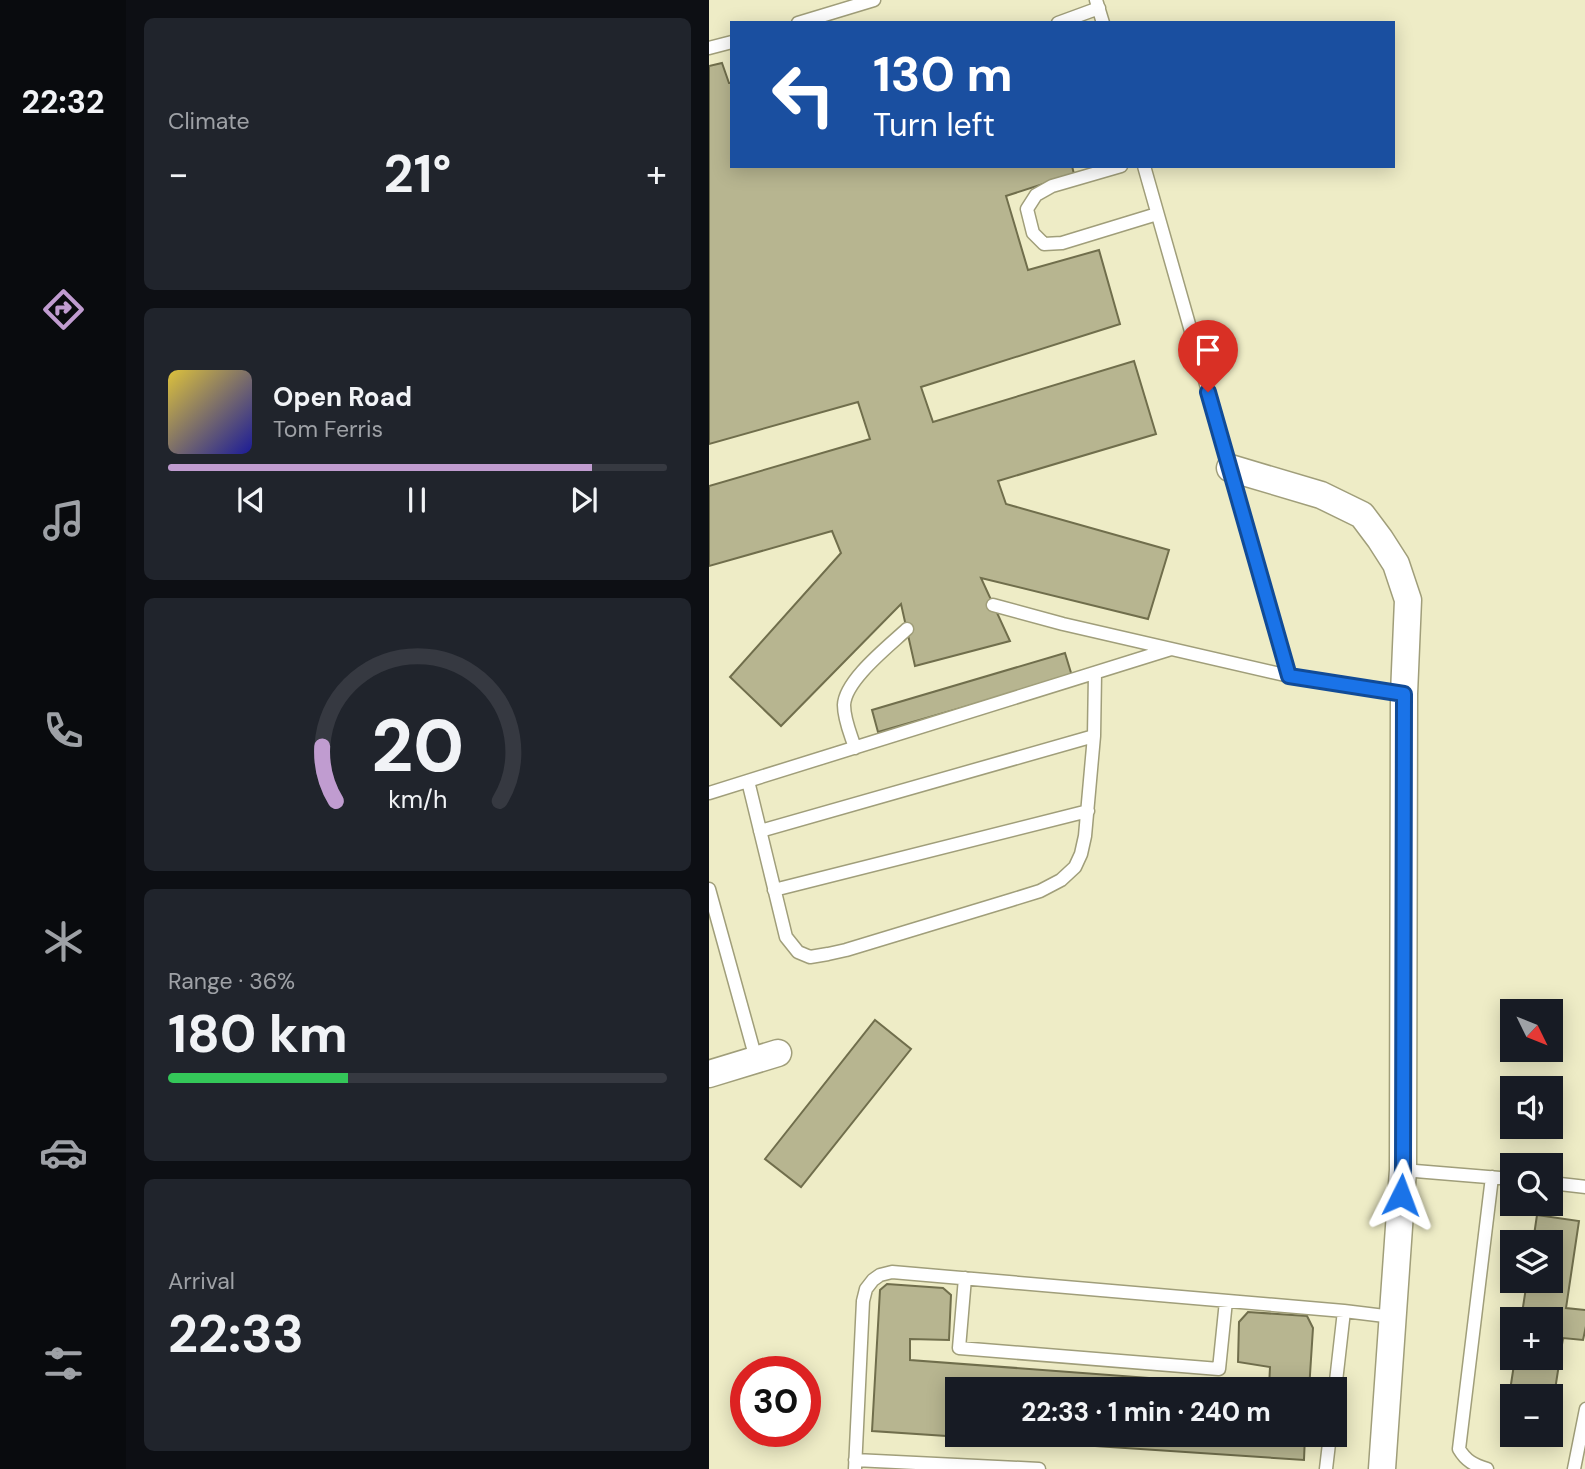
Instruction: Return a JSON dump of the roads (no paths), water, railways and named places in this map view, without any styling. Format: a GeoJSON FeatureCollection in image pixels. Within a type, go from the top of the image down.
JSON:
{"type":"FeatureCollection","features":[{"type":"Feature","properties":{"kind":"street"},"geometry":{"type":"LineString","coordinates":[[1230,468],[1321,495],[1362,515],[1396,564],[1408,600],[1404,694],[1403,1170],[1382,1469]]}},
{"type":"Feature","properties":{"kind":"street"},"geometry":{"type":"LineString","coordinates":[[709,1074],[767,1056]]}},
{"type":"Feature","properties":{"kind":"lane"},"geometry":{"type":"LineString","coordinates":[[805,21],[874,0]]}},
{"type":"Feature","properties":{"kind":"lane"},"geometry":{"type":"LineString","coordinates":[[1062,21],[1097,4],[1102,21]]}},
{"type":"Feature","properties":{"kind":"lane"},"geometry":{"type":"LineString","coordinates":[[709,48],[730,43]]}},
{"type":"Feature","properties":{"kind":"lane"},"geometry":{"type":"LineString","coordinates":[[1114,168],[1052,186],[1036,195],[1027,209],[1033,233],[1044,244],[1062,243],[1157,214]]}},
{"type":"Feature","properties":{"kind":"lane"},"geometry":{"type":"LineString","coordinates":[[1145,168],[1289,676]]}},
{"type":"Feature","properties":{"kind":"lane"},"geometry":{"type":"LineString","coordinates":[[993,605],[1063,624],[1289,676],[1404,694]]}},
{"type":"Feature","properties":{"kind":"lane"},"geometry":{"type":"LineString","coordinates":[[855,748],[844,710],[846,695],[868,665],[907,629]]}},
{"type":"Feature","properties":{"kind":"lane"},"geometry":{"type":"LineString","coordinates":[[709,793],[1171,649]]}},
{"type":"Feature","properties":{"kind":"lane"},"geometry":{"type":"LineString","coordinates":[[748,781],[786,937],[798,952],[810,957],[846,950],[1011,900],[1040,891],[1061,880],[1075,867],[1081,854],[1088,811],[1094,736],[1095,674]]}},
{"type":"Feature","properties":{"kind":"lane"},"geometry":{"type":"LineString","coordinates":[[760,831],[1094,736]]}},
{"type":"Feature","properties":{"kind":"lane"},"geometry":{"type":"LineString","coordinates":[[774,890],[1088,811]]}},
{"type":"Feature","properties":{"kind":"lane"},"geometry":{"type":"LineString","coordinates":[[709,890],[767,1056]]}},
{"type":"Feature","properties":{"kind":"lane"},"geometry":{"type":"LineString","coordinates":[[1403,1170],[1500,1178]]}},
{"type":"Feature","properties":{"kind":"lane"},"geometry":{"type":"LineString","coordinates":[[1487,1469],[1464,1458],[1459,1449],[1492,1177]]}},
{"type":"Feature","properties":{"kind":"lane"},"geometry":{"type":"LineString","coordinates":[[1563,1184],[1585,1187]]}},
{"type":"Feature","properties":{"kind":"lane"},"geometry":{"type":"LineString","coordinates":[[1039,1469],[855,1464],[863,1301],[866,1289],[873,1280],[892,1272],[1393,1317]]}},
{"type":"Feature","properties":{"kind":"lane"},"geometry":{"type":"LineString","coordinates":[[965,1278],[959,1348],[1219,1369],[1226,1301]]}},
{"type":"Feature","properties":{"kind":"lane"},"geometry":{"type":"LineString","coordinates":[[1336,1377],[1344,1311]]}},
{"type":"Feature","properties":{"kind":"lane"},"geometry":{"type":"LineString","coordinates":[[1574,1469],[1585,1409]]}},
{"type":"Feature","properties":{"kind":"lane"},"geometry":{"type":"LineString","coordinates":[[1326,1469],[1329,1447]]}}]}
